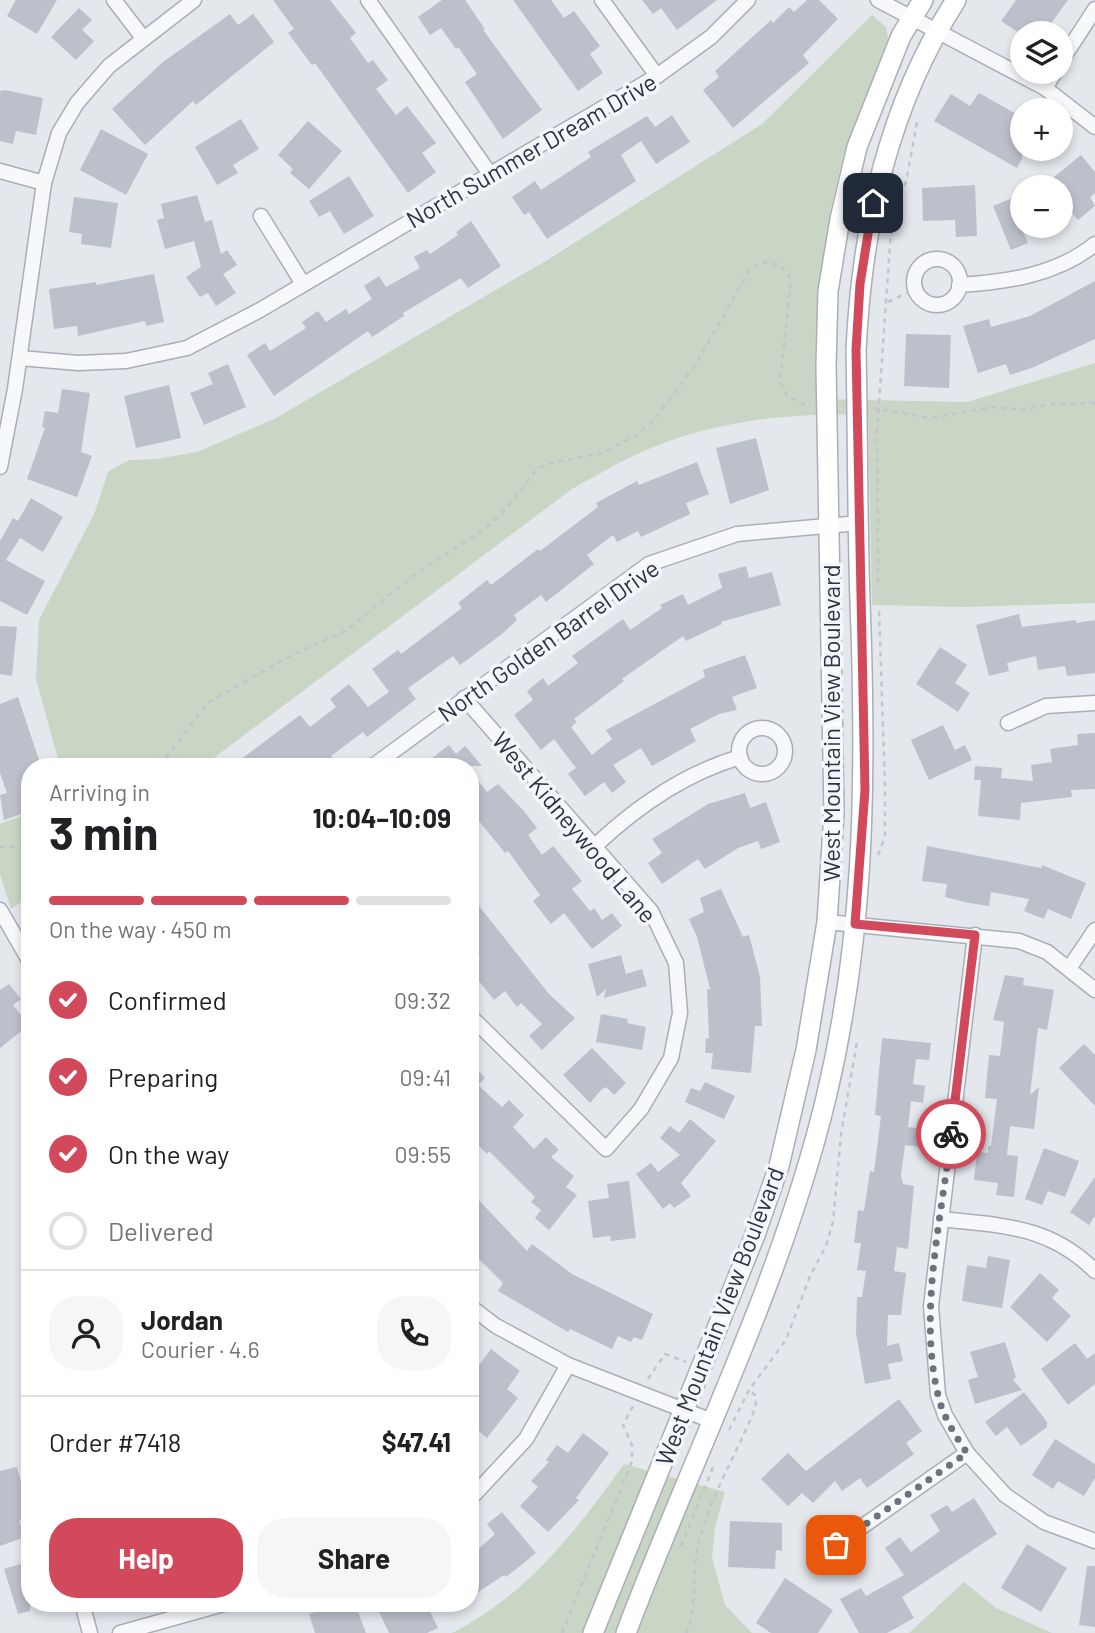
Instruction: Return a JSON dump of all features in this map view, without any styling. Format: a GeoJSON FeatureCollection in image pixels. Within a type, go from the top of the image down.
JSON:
{"type":"FeatureCollection","features":[{"type":"Feature","properties":{"kind":"street"},"geometry":{"type":"LineString","coordinates":[[114,0],[143,38]]}},
{"type":"Feature","properties":{"kind":"street"},"geometry":{"type":"LineString","coordinates":[[0,467],[20,358],[44,183],[59,133],[77,103],[109,66],[194,0]]}},
{"type":"Feature","properties":{"kind":"street"},"geometry":{"type":"LineString","coordinates":[[368,0],[490,174]]}},
{"type":"Feature","properties":{"kind":"street"},"geometry":{"type":"LineString","coordinates":[[602,0],[657,76]]}},
{"type":"Feature","properties":{"kind":"street","name":"North Summer Dream Drive"},"geometry":{"type":"LineString","coordinates":[[20,358],[78,363],[126,362],[187,348],[260,310],[657,76],[711,37],[748,0]]}},
{"type":"Feature","properties":{"kind":"street"},"geometry":{"type":"LineString","coordinates":[[878,0],[1045,88],[1095,127]]}},
{"type":"Feature","properties":{"kind":"street","name":"West Mountain View Boulevard"},"geometry":{"type":"LineString","coordinates":[[626,1633],[776,1262],[803,1183],[837,1046],[855,924],[865,790],[856,350],[864,252],[877,187],[924,24],[923,0]]}},
{"type":"Feature","properties":{"kind":"street","name":"West Mountain View Boulevard"},"geometry":{"type":"LineString","coordinates":[[593,1633],[755,1235],[779,1166],[806,1049],[827,922],[834,813],[827,318],[836,240],[857,147],[877,90],[924,24],[956,0]]}},
{"type":"Feature","properties":{"kind":"street"},"geometry":{"type":"LineString","coordinates":[[1073,44],[1095,9]]}},
{"type":"Feature","properties":{"kind":"street"},"geometry":{"type":"LineString","coordinates":[[1045,88],[1048,84]]}},
{"type":"Feature","properties":{"kind":"street"},"geometry":{"type":"LineString","coordinates":[[0,171],[44,183]]}},
{"type":"Feature","properties":{"kind":"street"},"geometry":{"type":"LineString","coordinates":[[261,216],[303,284]]}},
{"type":"Feature","properties":{"kind":"street"},"geometry":{"type":"LineString","coordinates":[[959,285],[1036,275],[1083,254],[1095,244]]}},
{"type":"Feature","properties":{"kind":"street"},"geometry":{"type":"LineString","coordinates":[[938,259],[952,265],[959,278],[953,299],[939,305],[924,301],[915,289],[914,282],[919,268],[938,259]]}},
{"type":"Feature","properties":{"kind":"street","name":"North Golden Barrel Drive"},"geometry":{"type":"LineString","coordinates":[[384,758],[649,564],[737,534],[859,523]]}},
{"type":"Feature","properties":{"kind":"street","name":"West Kidneywood Lane"},"geometry":{"type":"LineString","coordinates":[[464,698],[651,911],[667,938],[676,963],[679,1000],[671,1058],[642,1109],[606,1149],[479,1025]]}},
{"type":"Feature","properties":{"kind":"street"},"geometry":{"type":"LineString","coordinates":[[1008,723],[1046,706],[1095,703]]}},
{"type":"Feature","properties":{"kind":"street"},"geometry":{"type":"LineString","coordinates":[[595,846],[630,815],[679,783],[740,757]]}},
{"type":"Feature","properties":{"kind":"street"},"geometry":{"type":"LineString","coordinates":[[0,910],[21,946]]}},
{"type":"Feature","properties":{"kind":"street"},"geometry":{"type":"LineString","coordinates":[[827,922],[1019,941],[1048,951],[1095,990]]}},
{"type":"Feature","properties":{"kind":"street"},"geometry":{"type":"LineString","coordinates":[[1070,967],[1095,930]]}},
{"type":"Feature","properties":{"kind":"street"},"geometry":{"type":"LineString","coordinates":[[975,935],[931,1306],[934,1372],[944,1415],[967,1453],[1005,1495],[1044,1522],[1095,1541]]}},
{"type":"Feature","properties":{"kind":"street"},"geometry":{"type":"LineString","coordinates":[[941,1219],[1033,1232],[1074,1250],[1095,1270]]}},
{"type":"Feature","properties":{"kind":"street"},"geometry":{"type":"LineString","coordinates":[[479,1313],[496,1326],[568,1365],[712,1421]]}},
{"type":"Feature","properties":{"kind":"street"},"geometry":{"type":"LineString","coordinates":[[479,1489],[526,1438],[568,1365]]}},
{"type":"Feature","properties":{"kind":"street"},"geometry":{"type":"LineString","coordinates":[[836,1545],[967,1453]]}},
{"type":"Feature","properties":{"kind":"street"},"geometry":{"type":"LineString","coordinates":[[84,1612],[90,1633]]}},
{"type":"Feature","properties":{"kind":"street"},"geometry":{"type":"LineString","coordinates":[[120,1633],[195,1612]]}},
{"type":"Feature","properties":{"kind":"path"},"geometry":{"type":"LineString","coordinates":[[166,758],[207,703],[285,659],[345,631],[414,575],[486,528],[537,469],[551,463],[603,453],[638,434],[654,420],[681,385],[750,269],[758,263],[769,261],[780,265],[792,279],[780,382],[791,400],[816,408]]}},
{"type":"Feature","properties":{"kind":"path"},"geometry":{"type":"LineString","coordinates":[[888,302],[915,289]]}},
{"type":"Feature","properties":{"kind":"path"},"geometry":{"type":"LineString","coordinates":[[866,408],[880,408],[930,418],[993,407],[1023,410],[1052,404],[1095,402]]}},
{"type":"Feature","properties":{"kind":"path"},"geometry":{"type":"LineString","coordinates":[[0,847],[21,846]]}},
{"type":"Feature","properties":{"kind":"green space"},"geometry":{"type":"Polygon","coordinates":[[[872,15],[886,27],[888,38],[848,144],[835,188],[825,248],[820,308],[818,399],[967,402],[1095,363],[1095,603],[965,607],[872,605],[868,415],[808,415],[748,421],[689,434],[661,444],[572,489],[214,758],[58,758],[36,679],[39,620],[95,512],[108,472],[129,460],[157,459],[197,452],[274,419],[549,259],[762,124],[872,15]]]}},
{"type":"Feature","properties":{"kind":"green space"},"geometry":{"type":"Polygon","coordinates":[[[21,816],[21,902],[11,909],[0,874],[0,824],[21,816]]]}},
{"type":"Feature","properties":{"kind":"green space"},"geometry":{"type":"Polygon","coordinates":[[[624,1464],[725,1492],[715,1527],[712,1558],[725,1605],[752,1633],[452,1633],[479,1618],[527,1580],[568,1537],[624,1464]]]}},
{"type":"Feature","properties":{"kind":"green space"},"geometry":{"type":"Polygon","coordinates":[[[964,1582],[996,1608],[1052,1633],[909,1633],[964,1582]]]}},
{"type":"Feature","properties":{"kind":"building"},"geometry":{"type":"Polygon","coordinates":[[[16,0],[57,0],[37,34],[7,16],[16,0]]]}},
{"type":"Feature","properties":{"kind":"building"},"geometry":{"type":"Polygon","coordinates":[[[273,0],[330,0],[356,33],[350,38],[368,63],[373,60],[388,80],[376,89],[396,115],[407,106],[436,143],[422,153],[436,172],[408,193],[315,63],[312,65],[288,33],[294,29],[273,0]]]}},
{"type":"Feature","properties":{"kind":"building"},"geometry":{"type":"Polygon","coordinates":[[[442,0],[465,0],[485,29],[483,30],[542,110],[503,139],[465,82],[477,74],[441,28],[430,35],[418,17],[442,0]]]}},
{"type":"Feature","properties":{"kind":"building"},"geometry":{"type":"Polygon","coordinates":[[[513,0],[551,0],[564,18],[574,11],[600,46],[590,54],[603,73],[578,91],[513,0]]]}},
{"type":"Feature","properties":{"kind":"building"},"geometry":{"type":"Polygon","coordinates":[[[642,0],[717,0],[677,30],[661,8],[653,14],[642,0]]]}},
{"type":"Feature","properties":{"kind":"building"},"geometry":{"type":"Polygon","coordinates":[[[807,0],[819,0],[838,19],[803,55],[809,63],[733,128],[703,90],[719,77],[715,71],[771,20],[773,23],[789,7],[794,12],[807,0]]]}},
{"type":"Feature","properties":{"kind":"building"},"geometry":{"type":"Polygon","coordinates":[[[1016,0],[1068,0],[1053,21],[1010,21],[1010,27],[1001,21],[1016,0]]]}},
{"type":"Feature","properties":{"kind":"building"},"geometry":{"type":"Polygon","coordinates":[[[79,8],[92,20],[82,30],[94,41],[76,60],[51,37],[79,8]]]}},
{"type":"Feature","properties":{"kind":"building"},"geometry":{"type":"Polygon","coordinates":[[[230,14],[238,25],[253,14],[274,42],[196,105],[193,101],[145,145],[112,109],[163,62],[230,14]]]}},
{"type":"Feature","properties":{"kind":"building"},"geometry":{"type":"Polygon","coordinates":[[[0,91],[43,98],[36,135],[16,131],[13,144],[0,141],[0,91]]]}},
{"type":"Feature","properties":{"kind":"building"},"geometry":{"type":"Polygon","coordinates":[[[979,93],[1010,110],[1010,161],[1021,161],[1017,168],[934,121],[951,94],[970,106],[979,93]]]}},
{"type":"Feature","properties":{"kind":"building"},"geometry":{"type":"Polygon","coordinates":[[[672,115],[690,142],[656,164],[641,141],[621,155],[636,181],[547,239],[529,212],[524,215],[512,197],[535,181],[541,190],[591,157],[588,152],[647,116],[655,127],[672,115]]]}},
{"type":"Feature","properties":{"kind":"building"},"geometry":{"type":"Polygon","coordinates":[[[241,119],[259,149],[233,165],[238,173],[217,185],[195,147],[241,119]]]}},
{"type":"Feature","properties":{"kind":"building"},"geometry":{"type":"Polygon","coordinates":[[[308,121],[342,151],[309,189],[290,173],[293,169],[278,155],[308,121]]]}},
{"type":"Feature","properties":{"kind":"building"},"geometry":{"type":"Polygon","coordinates":[[[101,129],[148,154],[126,195],[80,170],[101,129]]]}},
{"type":"Feature","properties":{"kind":"building"},"geometry":{"type":"Polygon","coordinates":[[[1081,155],[1095,172],[1095,193],[1090,197],[1095,206],[1078,220],[1073,214],[1073,175],[1057,175],[1081,155]]]}},
{"type":"Feature","properties":{"kind":"building"},"geometry":{"type":"Polygon","coordinates":[[[349,176],[374,216],[344,234],[330,211],[319,217],[309,201],[349,176]]]}},
{"type":"Feature","properties":{"kind":"building"},"geometry":{"type":"Polygon","coordinates":[[[975,185],[977,236],[956,237],[955,220],[923,221],[922,188],[975,185]]]}},
{"type":"Feature","properties":{"kind":"building"},"geometry":{"type":"Polygon","coordinates":[[[197,195],[205,222],[212,220],[221,254],[227,250],[237,265],[223,274],[236,293],[216,306],[208,293],[200,297],[186,277],[201,267],[194,241],[165,249],[157,220],[164,218],[161,204],[197,195]]]}},
{"type":"Feature","properties":{"kind":"building"},"geometry":{"type":"Polygon","coordinates":[[[74,197],[118,203],[111,248],[81,244],[82,234],[69,232],[74,197]]]}},
{"type":"Feature","properties":{"kind":"building"},"geometry":{"type":"Polygon","coordinates":[[[1010,199],[1010,238],[1026,238],[1028,243],[1011,250],[993,206],[1010,199]]]}},
{"type":"Feature","properties":{"kind":"building"},"geometry":{"type":"Polygon","coordinates":[[[471,221],[501,266],[468,288],[461,278],[403,313],[404,316],[372,337],[368,331],[274,396],[247,355],[265,343],[270,351],[306,328],[302,322],[318,311],[326,322],[346,309],[349,314],[372,299],[364,286],[379,276],[386,287],[420,268],[414,257],[427,250],[430,254],[458,235],[456,232],[471,221]]]}},
{"type":"Feature","properties":{"kind":"building"},"geometry":{"type":"Polygon","coordinates":[[[154,274],[164,322],[146,326],[145,321],[78,336],[77,326],[54,329],[49,289],[96,282],[96,285],[154,274]]]}},
{"type":"Feature","properties":{"kind":"building"},"geometry":{"type":"Polygon","coordinates":[[[1095,281],[1095,339],[1010,375],[1006,364],[978,373],[963,326],[989,319],[991,327],[1030,316],[1095,281]]]}},
{"type":"Feature","properties":{"kind":"building"},"geometry":{"type":"Polygon","coordinates":[[[906,334],[951,335],[949,388],[904,386],[906,334]]]}},
{"type":"Feature","properties":{"kind":"building"},"geometry":{"type":"Polygon","coordinates":[[[228,364],[246,407],[204,425],[190,393],[213,384],[208,373],[228,364]]]}},
{"type":"Feature","properties":{"kind":"building"},"geometry":{"type":"Polygon","coordinates":[[[169,385],[181,438],[136,448],[124,396],[169,385]]]}},
{"type":"Feature","properties":{"kind":"building"},"geometry":{"type":"Polygon","coordinates":[[[62,389],[90,393],[81,452],[92,456],[77,497],[27,479],[45,428],[42,427],[45,411],[58,413],[62,389]]]}},
{"type":"Feature","properties":{"kind":"building"},"geometry":{"type":"Polygon","coordinates":[[[756,438],[769,490],[730,504],[716,448],[756,438]]]}},
{"type":"Feature","properties":{"kind":"building"},"geometry":{"type":"Polygon","coordinates":[[[697,462],[709,494],[686,503],[690,514],[641,537],[638,531],[617,542],[613,535],[587,555],[594,564],[546,602],[541,595],[514,615],[517,620],[502,634],[460,665],[453,656],[408,688],[416,699],[367,737],[363,732],[331,756],[333,758],[243,758],[300,715],[310,727],[336,707],[330,699],[349,684],[368,707],[389,692],[372,669],[398,650],[401,654],[462,608],[458,603],[487,580],[491,585],[538,549],[540,551],[598,507],[596,503],[637,481],[639,485],[697,462]]]}},
{"type":"Feature","properties":{"kind":"building"},"geometry":{"type":"Polygon","coordinates":[[[31,498],[63,517],[43,552],[20,538],[6,560],[45,581],[27,615],[0,601],[0,541],[13,518],[18,521],[31,498]]]}},
{"type":"Feature","properties":{"kind":"building"},"geometry":{"type":"Polygon","coordinates":[[[746,566],[749,578],[772,572],[781,605],[721,622],[722,624],[686,641],[683,636],[622,679],[624,681],[574,719],[577,722],[571,727],[592,755],[612,739],[606,730],[705,677],[703,670],[745,655],[757,688],[732,697],[737,710],[719,714],[690,729],[696,741],[652,766],[641,748],[613,765],[626,782],[612,793],[604,782],[585,796],[568,774],[576,768],[554,739],[541,750],[514,715],[533,700],[527,691],[543,678],[548,686],[578,663],[572,656],[623,619],[630,630],[662,608],[660,605],[683,594],[688,605],[722,588],[718,574],[746,566]]]}},
{"type":"Feature","properties":{"kind":"building"},"geometry":{"type":"Polygon","coordinates":[[[1019,614],[1022,627],[1095,620],[1095,673],[1067,676],[1065,666],[1038,670],[1036,656],[1007,663],[1009,671],[989,676],[976,625],[1019,614]]]}},
{"type":"Feature","properties":{"kind":"building"},"geometry":{"type":"Polygon","coordinates":[[[0,626],[17,627],[12,676],[0,674],[0,626]]]}},
{"type":"Feature","properties":{"kind":"building"},"geometry":{"type":"Polygon","coordinates":[[[940,647],[967,665],[955,683],[970,693],[958,712],[916,684],[940,647]]]}},
{"type":"Feature","properties":{"kind":"building"},"geometry":{"type":"Polygon","coordinates":[[[18,697],[38,758],[21,758],[21,814],[4,820],[0,795],[7,793],[0,773],[0,704],[18,697]]]}},
{"type":"Feature","properties":{"kind":"building"},"geometry":{"type":"Polygon","coordinates":[[[943,725],[955,750],[965,745],[972,760],[929,780],[911,740],[943,725]]]}},
{"type":"Feature","properties":{"kind":"building"},"geometry":{"type":"Polygon","coordinates":[[[1095,733],[1095,789],[1071,790],[1072,797],[1021,803],[1020,820],[978,816],[981,780],[974,780],[975,766],[1002,768],[1001,778],[1033,781],[1031,765],[1052,762],[1050,749],[1078,745],[1077,734],[1095,733]]]}},
{"type":"Feature","properties":{"kind":"building"},"geometry":{"type":"Polygon","coordinates":[[[449,745],[456,754],[465,746],[475,758],[432,758],[449,745]]]}},
{"type":"Feature","properties":{"kind":"building"},"geometry":{"type":"Polygon","coordinates":[[[479,782],[487,792],[498,784],[524,811],[537,828],[528,835],[542,855],[553,846],[582,881],[572,889],[590,911],[594,908],[602,920],[612,913],[622,926],[592,949],[564,913],[551,924],[533,901],[540,895],[508,851],[505,853],[479,821],[479,782]]]}},
{"type":"Feature","properties":{"kind":"building"},"geometry":{"type":"Polygon","coordinates":[[[745,793],[750,808],[766,802],[780,842],[761,849],[758,841],[738,848],[705,869],[698,859],[662,884],[648,863],[662,853],[652,839],[708,804],[745,793]]]}},
{"type":"Feature","properties":{"kind":"building"},"geometry":{"type":"Polygon","coordinates":[[[927,846],[1041,868],[1042,865],[1086,883],[1071,919],[1048,909],[1044,919],[1024,911],[1029,899],[991,892],[989,906],[969,903],[945,897],[947,884],[922,881],[927,846]]]}},
{"type":"Feature","properties":{"kind":"building"},"geometry":{"type":"Polygon","coordinates":[[[721,889],[743,937],[749,935],[760,977],[762,1026],[755,1026],[751,1073],[711,1069],[713,1053],[705,1053],[706,1038],[709,1039],[707,989],[710,989],[697,937],[689,919],[704,912],[700,898],[721,889]]]}},
{"type":"Feature","properties":{"kind":"building"},"geometry":{"type":"Polygon","coordinates":[[[479,906],[549,994],[575,1018],[542,1050],[529,1036],[542,1024],[521,1003],[517,1007],[505,991],[494,1000],[479,981],[479,906]]]}},
{"type":"Feature","properties":{"kind":"building"},"geometry":{"type":"Polygon","coordinates":[[[621,955],[626,974],[642,969],[647,986],[604,998],[606,989],[597,997],[588,964],[621,955]]]}},
{"type":"Feature","properties":{"kind":"building"},"geometry":{"type":"Polygon","coordinates":[[[1005,975],[1024,978],[1023,985],[1054,990],[1047,1030],[1038,1028],[1030,1095],[1039,1087],[1034,1129],[1010,1126],[1007,1155],[1018,1156],[1014,1197],[996,1195],[998,1183],[974,1180],[977,1152],[988,1153],[988,1146],[991,1146],[997,1099],[985,1098],[989,1055],[1000,1056],[1004,1022],[993,1020],[1005,975]]]}},
{"type":"Feature","properties":{"kind":"building"},"geometry":{"type":"Polygon","coordinates":[[[9,984],[21,999],[13,1005],[21,1015],[21,1031],[0,1048],[0,990],[9,984]]]}},
{"type":"Feature","properties":{"kind":"building"},"geometry":{"type":"Polygon","coordinates":[[[601,1014],[628,1019],[627,1023],[646,1027],[642,1050],[596,1042],[601,1014]]]}},
{"type":"Feature","properties":{"kind":"building"},"geometry":{"type":"Polygon","coordinates":[[[882,1038],[931,1043],[929,1060],[916,1059],[913,1084],[925,1086],[923,1103],[911,1101],[908,1127],[922,1129],[920,1147],[905,1145],[901,1175],[903,1184],[914,1186],[908,1249],[897,1247],[894,1271],[906,1273],[901,1315],[888,1315],[887,1346],[899,1343],[903,1361],[888,1364],[891,1379],[865,1384],[856,1333],[857,1297],[862,1297],[866,1271],[857,1270],[861,1243],[854,1243],[858,1210],[864,1211],[870,1171],[874,1172],[881,1116],[875,1115],[882,1038]]]}},
{"type":"Feature","properties":{"kind":"building"},"geometry":{"type":"Polygon","coordinates":[[[1084,1044],[1095,1055],[1095,1106],[1059,1068],[1084,1044]]]}},
{"type":"Feature","properties":{"kind":"building"},"geometry":{"type":"Polygon","coordinates":[[[592,1048],[626,1083],[614,1095],[606,1087],[590,1103],[563,1075],[592,1048]]]}},
{"type":"Feature","properties":{"kind":"building"},"geometry":{"type":"Polygon","coordinates":[[[479,1071],[485,1078],[479,1084],[479,1071]]]}},
{"type":"Feature","properties":{"kind":"building"},"geometry":{"type":"Polygon","coordinates":[[[705,1082],[735,1096],[724,1119],[685,1102],[691,1088],[700,1091],[705,1082]]]}},
{"type":"Feature","properties":{"kind":"building"},"geometry":{"type":"Polygon","coordinates":[[[479,1086],[502,1107],[509,1100],[524,1115],[513,1127],[534,1149],[546,1137],[559,1150],[551,1157],[574,1176],[566,1187],[577,1195],[549,1230],[535,1218],[541,1210],[531,1202],[535,1197],[489,1151],[487,1154],[479,1146],[479,1086]]]}},
{"type":"Feature","properties":{"kind":"building"},"geometry":{"type":"Polygon","coordinates":[[[690,1119],[716,1141],[681,1183],[691,1196],[674,1208],[670,1203],[663,1209],[636,1174],[651,1163],[658,1172],[680,1155],[660,1138],[670,1126],[679,1133],[690,1119]]]}},
{"type":"Feature","properties":{"kind":"building"},"geometry":{"type":"Polygon","coordinates":[[[1044,1148],[1079,1161],[1065,1197],[1048,1191],[1042,1205],[1025,1199],[1044,1148]]]}},
{"type":"Feature","properties":{"kind":"building"},"geometry":{"type":"Polygon","coordinates":[[[1095,1177],[1095,1216],[1089,1225],[1070,1212],[1095,1177]]]}},
{"type":"Feature","properties":{"kind":"building"},"geometry":{"type":"Polygon","coordinates":[[[629,1181],[636,1238],[611,1241],[610,1236],[593,1238],[588,1201],[609,1198],[607,1184],[629,1181]]]}},
{"type":"Feature","properties":{"kind":"building"},"geometry":{"type":"Polygon","coordinates":[[[479,1200],[527,1251],[532,1244],[572,1274],[653,1314],[642,1340],[634,1337],[631,1342],[618,1336],[612,1349],[570,1329],[568,1332],[498,1291],[503,1283],[479,1259],[479,1200]]]}},
{"type":"Feature","properties":{"kind":"building"},"geometry":{"type":"Polygon","coordinates":[[[988,1256],[1010,1260],[1002,1308],[962,1301],[967,1265],[986,1268],[988,1256]]]}},
{"type":"Feature","properties":{"kind":"building"},"geometry":{"type":"Polygon","coordinates":[[[1040,1273],[1059,1290],[1052,1298],[1071,1316],[1047,1342],[1010,1307],[1040,1273]]]}},
{"type":"Feature","properties":{"kind":"building"},"geometry":{"type":"Polygon","coordinates":[[[1005,1342],[1016,1377],[1013,1380],[1022,1390],[975,1404],[968,1380],[978,1377],[970,1352],[1005,1342]]]}},
{"type":"Feature","properties":{"kind":"building"},"geometry":{"type":"Polygon","coordinates":[[[1075,1343],[1087,1359],[1095,1353],[1095,1384],[1068,1405],[1041,1369],[1075,1343]]]}},
{"type":"Feature","properties":{"kind":"building"},"geometry":{"type":"Polygon","coordinates":[[[491,1349],[520,1371],[507,1389],[518,1398],[487,1438],[479,1431],[479,1365],[491,1349]]]}},
{"type":"Feature","properties":{"kind":"building"},"geometry":{"type":"Polygon","coordinates":[[[1024,1392],[1047,1422],[1047,1427],[1021,1446],[1007,1427],[996,1436],[985,1422],[1024,1392]]]}},
{"type":"Feature","properties":{"kind":"building"},"geometry":{"type":"Polygon","coordinates":[[[899,1399],[922,1431],[906,1443],[914,1454],[867,1488],[860,1478],[842,1491],[835,1481],[813,1503],[802,1493],[788,1506],[761,1479],[788,1453],[806,1471],[899,1399]]]}},
{"type":"Feature","properties":{"kind":"building"},"geometry":{"type":"Polygon","coordinates":[[[583,1433],[609,1453],[576,1498],[579,1500],[548,1532],[520,1506],[538,1487],[531,1481],[549,1462],[546,1460],[557,1445],[568,1453],[583,1433]]]}},
{"type":"Feature","properties":{"kind":"building"},"geometry":{"type":"Polygon","coordinates":[[[1055,1439],[1095,1464],[1095,1478],[1084,1496],[1058,1481],[1053,1489],[1032,1475],[1055,1439]]]}},
{"type":"Feature","properties":{"kind":"building"},"geometry":{"type":"Polygon","coordinates":[[[17,1467],[21,1482],[21,1538],[0,1546],[0,1471],[17,1467]]]}},
{"type":"Feature","properties":{"kind":"building"},"geometry":{"type":"Polygon","coordinates":[[[974,1498],[997,1534],[902,1597],[914,1618],[887,1633],[859,1633],[840,1599],[861,1588],[866,1596],[904,1575],[885,1548],[900,1537],[911,1552],[940,1531],[930,1515],[947,1505],[952,1512],[974,1498]]]}},
{"type":"Feature","properties":{"kind":"building"},"geometry":{"type":"Polygon","coordinates":[[[502,1512],[536,1553],[506,1577],[504,1575],[479,1592],[479,1549],[495,1534],[487,1524],[502,1512]]]}},
{"type":"Feature","properties":{"kind":"building"},"geometry":{"type":"Polygon","coordinates":[[[730,1521],[782,1523],[782,1551],[776,1550],[775,1569],[728,1567],[730,1521]]]}},
{"type":"Feature","properties":{"kind":"building"},"geometry":{"type":"Polygon","coordinates":[[[1027,1544],[1067,1568],[1041,1612],[1001,1588],[1027,1544]]]}},
{"type":"Feature","properties":{"kind":"building"},"geometry":{"type":"Polygon","coordinates":[[[21,1564],[21,1612],[26,1612],[18,1614],[4,1569],[21,1564]]]}},
{"type":"Feature","properties":{"kind":"building"},"geometry":{"type":"Polygon","coordinates":[[[1087,1566],[1095,1566],[1095,1627],[1079,1625],[1087,1566]]]}},
{"type":"Feature","properties":{"kind":"building"},"geometry":{"type":"Polygon","coordinates":[[[785,1578],[833,1610],[818,1633],[771,1633],[756,1623],[785,1578]]]}},
{"type":"Feature","properties":{"kind":"building"},"geometry":{"type":"Polygon","coordinates":[[[358,1612],[366,1633],[315,1633],[309,1614],[358,1612]]]}},
{"type":"Feature","properties":{"kind":"building"},"geometry":{"type":"Polygon","coordinates":[[[379,1612],[430,1612],[438,1628],[427,1633],[389,1633],[379,1612]]]}},
{"type":"Feature","properties":{"kind":"way so far"},"geometry":{"type":"LineString","coordinates":[[836,1545],[967,1453],[944,1415],[938,1395],[933,1353],[931,1306],[951,1134]]}},
{"type":"Feature","properties":{"kind":"route"},"geometry":{"type":"LineString","coordinates":[[873,203],[860,284],[856,350],[865,790],[855,924],[975,935],[951,1134]]}}]}
